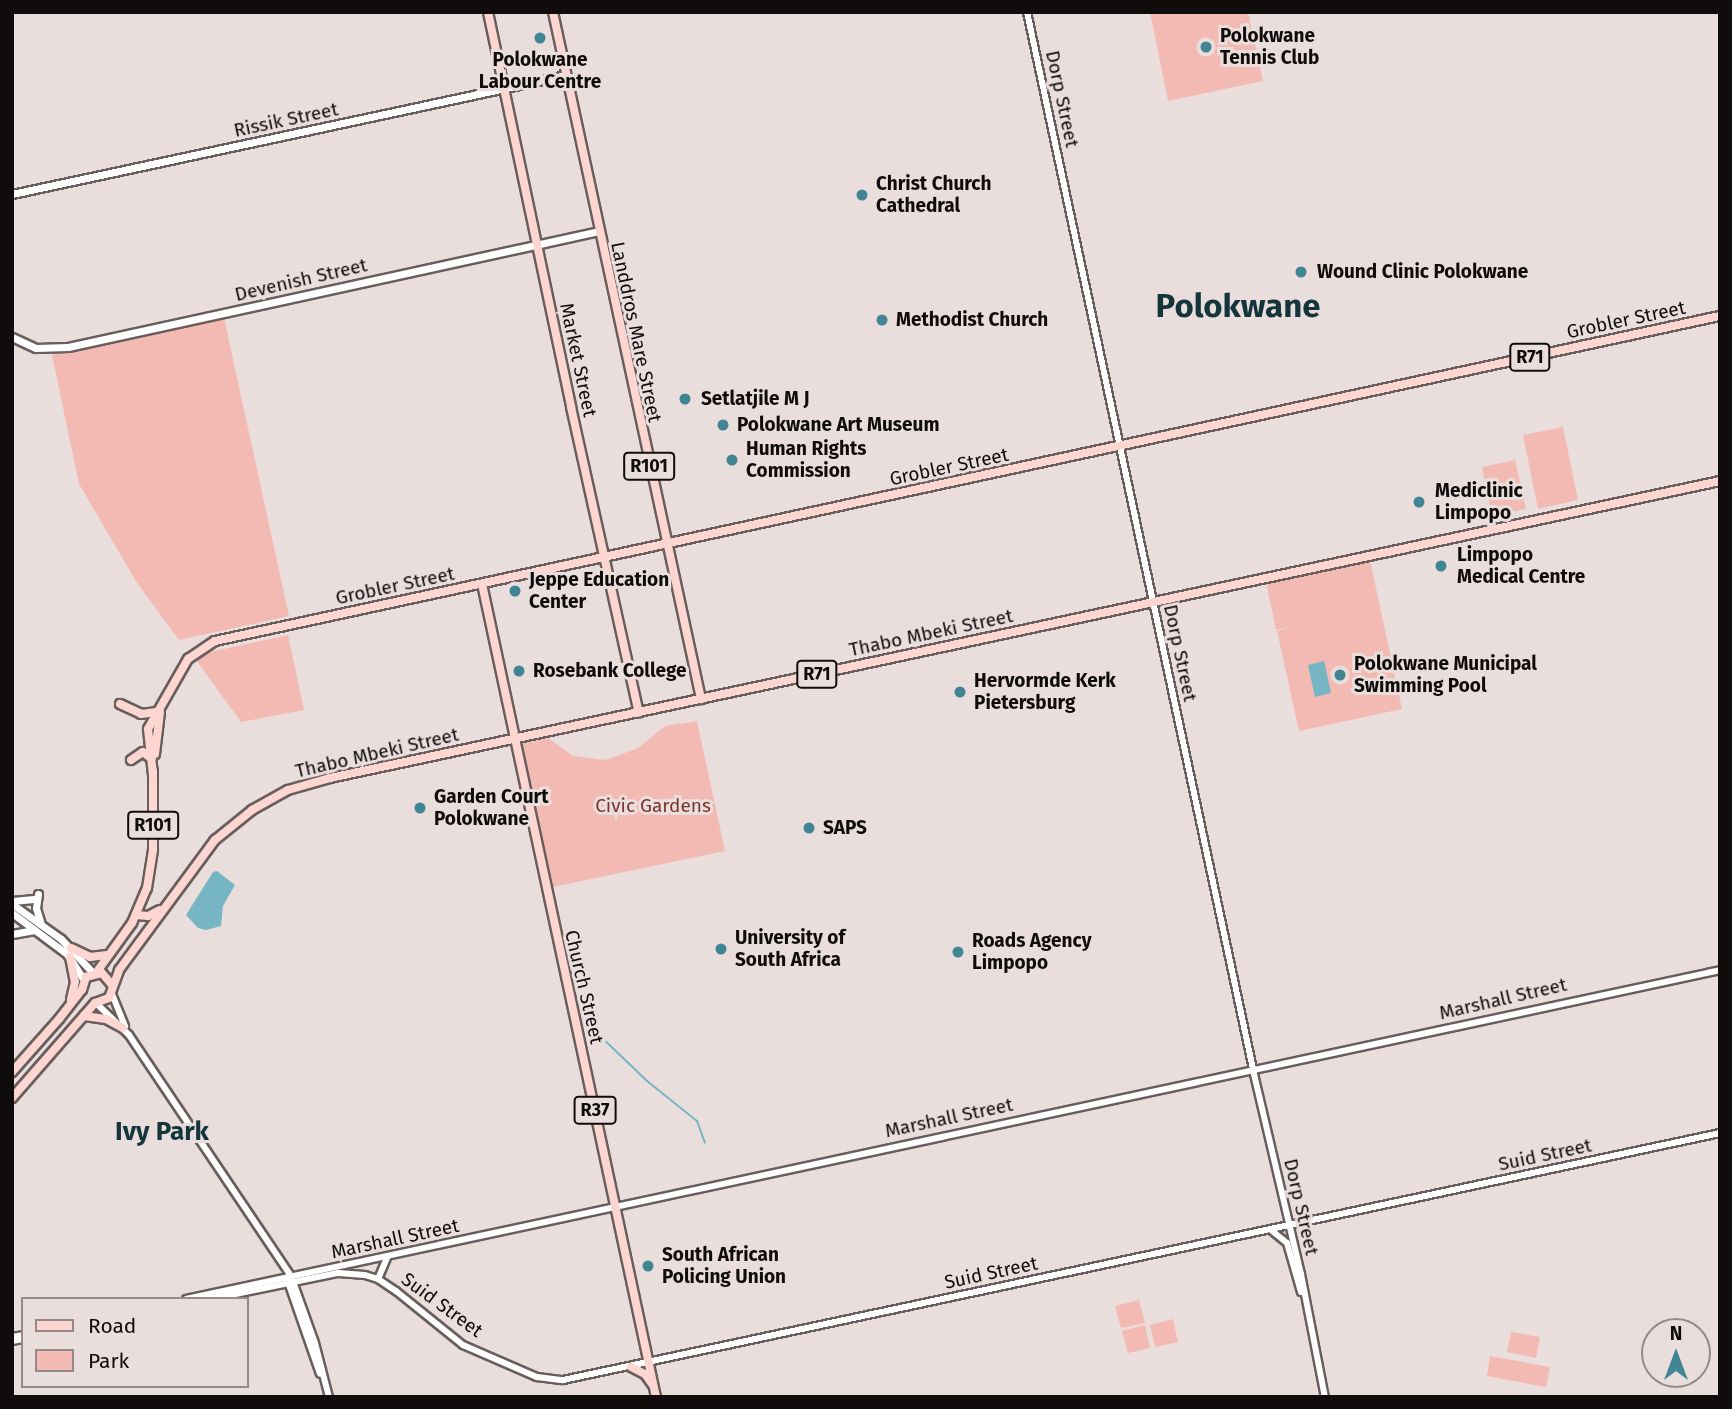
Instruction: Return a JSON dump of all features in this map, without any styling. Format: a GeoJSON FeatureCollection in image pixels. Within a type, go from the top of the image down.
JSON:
{"type":"FeatureCollection","features":[{"type":"Feature","properties":{"kind":"main road","name":"Market Street"},"geometry":{"type":"LineString","coordinates":[[488,12],[639,713]]}},
{"type":"Feature","properties":{"kind":"main road","name":"Landdros Mare Street"},"geometry":{"type":"LineString","coordinates":[[553,12],[701,699]]}},
{"type":"Feature","properties":{"kind":"main road","name":"Rissik Street"},"geometry":{"type":"LineString","coordinates":[[12,194],[566,75]]}},
{"type":"Feature","properties":{"kind":"main road","name":"Devenish Street"},"geometry":{"type":"LineString","coordinates":[[12,337],[36,348],[68,347],[599,231]]}},
{"type":"Feature","properties":{"kind":"main road","name":"Grobler Street"},"geometry":{"type":"LineString","coordinates":[[95,973],[136,915],[147,888],[152,862],[153,775],[147,733],[175,680],[194,653],[215,641],[1720,316]]}},
{"type":"Feature","properties":{"kind":"main road","name":"Thabo Mbeki Street"},"geometry":{"type":"LineString","coordinates":[[12,1098],[96,1003],[104,1002],[112,990],[119,970],[205,852],[237,820],[303,785],[1720,481]]}},
{"type":"Feature","properties":{"kind":"main road","name":"Church Street"},"geometry":{"type":"LineString","coordinates":[[482,584],[656,1397]]}},
{"type":"Feature","properties":{"kind":"main road"},"geometry":{"type":"LineString","coordinates":[[120,704],[141,715],[159,708]]}},
{"type":"Feature","properties":{"kind":"main road","name":"Grobler Street"},"geometry":{"type":"LineString","coordinates":[[153,775],[159,708]]}},
{"type":"Feature","properties":{"kind":"main road"},"geometry":{"type":"LineString","coordinates":[[131,760],[143,752],[152,759]]}},
{"type":"Feature","properties":{"kind":"main road"},"geometry":{"type":"LineString","coordinates":[[12,902],[36,896],[39,927]]}},
{"type":"Feature","properties":{"kind":"main road"},"geometry":{"type":"LineString","coordinates":[[12,902],[95,973],[105,975],[112,990]]}},
{"type":"Feature","properties":{"kind":"main road"},"geometry":{"type":"LineString","coordinates":[[136,915],[151,916],[166,907]]}},
{"type":"Feature","properties":{"kind":"main road"},"geometry":{"type":"LineString","coordinates":[[12,913],[39,927]]}},
{"type":"Feature","properties":{"kind":"main road"},"geometry":{"type":"LineString","coordinates":[[12,934],[39,927]]}},
{"type":"Feature","properties":{"kind":"main road"},"geometry":{"type":"LineString","coordinates":[[70,953],[95,958],[110,954]]}},
{"type":"Feature","properties":{"kind":"main road"},"geometry":{"type":"LineString","coordinates":[[12,1072],[82,990],[84,980],[70,953]]}},
{"type":"Feature","properties":{"kind":"main road"},"geometry":{"type":"LineString","coordinates":[[69,1006],[75,982],[70,953]]}},
{"type":"Feature","properties":{"kind":"main road","name":"R101"},"geometry":{"type":"LineString","coordinates":[[84,980],[95,973]]}},
{"type":"Feature","properties":{"kind":"main road"},"geometry":{"type":"LineString","coordinates":[[82,990],[88,1000],[96,1003]]}},
{"type":"Feature","properties":{"kind":"main road"},"geometry":{"type":"LineString","coordinates":[[84,1016],[106,1019],[126,1032]]}},
{"type":"Feature","properties":{"kind":"main road"},"geometry":{"type":"LineString","coordinates":[[631,1367],[645,1374],[654,1386]]}},
{"type":"Feature","properties":{"kind":"street","name":"Dorp Street"},"geometry":{"type":"LineString","coordinates":[[1027,12],[1325,1397]]}},
{"type":"Feature","properties":{"kind":"street","name":"Marshall Street"},"geometry":{"type":"LineString","coordinates":[[196,1297],[616,1208],[924,1138],[1720,970]]}},
{"type":"Feature","properties":{"kind":"street"},"geometry":{"type":"LineString","coordinates":[[112,990],[126,1032]]}},
{"type":"Feature","properties":{"kind":"street"},"geometry":{"type":"LineString","coordinates":[[96,1003],[126,1032],[289,1278],[329,1397]]}},
{"type":"Feature","properties":{"kind":"street","name":"Suid Street"},"geometry":{"type":"LineString","coordinates":[[289,1278],[338,1273],[378,1279],[463,1345],[537,1377],[563,1380],[1720,1133]]}},
{"type":"Feature","properties":{"kind":"street","name":"Dorp Street"},"geometry":{"type":"LineString","coordinates":[[1271,1230],[1287,1243],[1305,1300]]}},
{"type":"Feature","properties":{"kind":"street"},"geometry":{"type":"LineString","coordinates":[[378,1279],[388,1256]]}},
{"type":"Feature","properties":{"kind":"street","name":"Marshall Street"},"geometry":{"type":"LineString","coordinates":[[218,1297],[289,1278]]}},
{"type":"Feature","properties":{"kind":"green space","name":"Polokwane Tennis Club"},"geometry":{"type":"Polygon","coordinates":[[[1150,12],[1248,12],[1263,81],[1168,101],[1150,12]]]}},
{"type":"Feature","properties":{"kind":"green space"},"geometry":{"type":"Polygon","coordinates":[[[224,318],[289,616],[179,640],[137,583],[79,484],[52,355],[224,318]]]}},
{"type":"Feature","properties":{"kind":"green space"},"geometry":{"type":"Polygon","coordinates":[[[1563,427],[1578,500],[1538,509],[1523,435],[1563,427]]]}},
{"type":"Feature","properties":{"kind":"green space"},"geometry":{"type":"Polygon","coordinates":[[[1515,460],[1526,509],[1492,516],[1482,467],[1515,460]]]}},
{"type":"Feature","properties":{"kind":"green space","name":"Polokwane Municipal Swimming Pool"},"geometry":{"type":"Polygon","coordinates":[[[1370,560],[1402,709],[1299,731],[1277,631],[1292,626],[1276,630],[1266,582],[1370,560]]]}},
{"type":"Feature","properties":{"kind":"green space"},"geometry":{"type":"Polygon","coordinates":[[[288,635],[304,710],[241,722],[196,660],[210,652],[288,635]]]}},
{"type":"Feature","properties":{"kind":"green space","name":"Civic Gardens"},"geometry":{"type":"Polygon","coordinates":[[[697,721],[725,851],[553,887],[522,744],[548,738],[573,756],[606,760],[638,748],[665,726],[697,721]]]}},
{"type":"Feature","properties":{"kind":"green space"},"geometry":{"type":"Polygon","coordinates":[[[1139,1300],[1145,1323],[1121,1328],[1115,1306],[1139,1300]]]}},
{"type":"Feature","properties":{"kind":"green space"},"geometry":{"type":"Polygon","coordinates":[[[1173,1319],[1178,1342],[1155,1347],[1150,1325],[1173,1319]]]}},
{"type":"Feature","properties":{"kind":"green space"},"geometry":{"type":"Polygon","coordinates":[[[1145,1325],[1150,1348],[1128,1353],[1122,1331],[1145,1325]]]}},
{"type":"Feature","properties":{"kind":"green space"},"geometry":{"type":"Polygon","coordinates":[[[1511,1332],[1540,1337],[1536,1358],[1507,1352],[1511,1332]]]}},
{"type":"Feature","properties":{"kind":"green space"},"geometry":{"type":"Polygon","coordinates":[[[1490,1356],[1550,1367],[1546,1387],[1487,1376],[1490,1356]]]}},
{"type":"Feature","properties":{"kind":"water"},"geometry":{"type":"Polygon","coordinates":[[[1324,661],[1331,693],[1315,697],[1308,665],[1324,661]]]}},
{"type":"Feature","properties":{"kind":"water"},"geometry":{"type":"Polygon","coordinates":[[[217,871],[235,885],[223,906],[221,926],[206,930],[198,928],[186,915],[213,872],[217,871]]]}},
{"type":"Feature","properties":{"kind":"waterway"},"geometry":{"type":"LineString","coordinates":[[597,1033],[647,1081],[697,1121],[705,1143]]}},
{"type":"Feature","properties":{"kind":"place","name":"Polokwane Labour Centre"},"geometry":{"type":"Point","coordinates":[540,38]}},
{"type":"Feature","properties":{"kind":"place","name":"Polokwane Tennis Club"},"geometry":{"type":"Point","coordinates":[1206,47]}},
{"type":"Feature","properties":{"kind":"place","name":"Christ Church Cathedral"},"geometry":{"type":"Point","coordinates":[862,195]}},
{"type":"Feature","properties":{"kind":"place","name":"Wound Clinic Polokwane"},"geometry":{"type":"Point","coordinates":[1301,272]}},
{"type":"Feature","properties":{"kind":"place","name":"Methodist Church"},"geometry":{"type":"Point","coordinates":[882,320]}},
{"type":"Feature","properties":{"kind":"place","name":"Setlatjile M J"},"geometry":{"type":"Point","coordinates":[685,399]}},
{"type":"Feature","properties":{"kind":"place","name":"Polokwane Art Museum"},"geometry":{"type":"Point","coordinates":[723,425]}},
{"type":"Feature","properties":{"kind":"place","name":"Human Rights Commission"},"geometry":{"type":"Point","coordinates":[732,460]}},
{"type":"Feature","properties":{"kind":"place","name":"Mediclinic Limpopo"},"geometry":{"type":"Point","coordinates":[1419,502]}},
{"type":"Feature","properties":{"kind":"place","name":"Limpopo Medical Centre"},"geometry":{"type":"Point","coordinates":[1441,566]}},
{"type":"Feature","properties":{"kind":"place","name":"Jeppe Education Center"},"geometry":{"type":"Point","coordinates":[515,591]}},
{"type":"Feature","properties":{"kind":"place","name":"Rosebank College"},"geometry":{"type":"Point","coordinates":[519,671]}},
{"type":"Feature","properties":{"kind":"place","name":"Polokwane Municipal Swimming Pool"},"geometry":{"type":"Point","coordinates":[1340,675]}},
{"type":"Feature","properties":{"kind":"place","name":"Hervormde Kerk Pietersburg"},"geometry":{"type":"Point","coordinates":[960,692]}},
{"type":"Feature","properties":{"kind":"place","name":"Garden Court Polokwane"},"geometry":{"type":"Point","coordinates":[420,808]}},
{"type":"Feature","properties":{"kind":"place","name":"SAPS"},"geometry":{"type":"Point","coordinates":[809,828]}},
{"type":"Feature","properties":{"kind":"place","name":"University of South Africa"},"geometry":{"type":"Point","coordinates":[721,949]}},
{"type":"Feature","properties":{"kind":"place","name":"Roads Agency Limpopo"},"geometry":{"type":"Point","coordinates":[958,952]}},
{"type":"Feature","properties":{"kind":"place","name":"South African Policing Union"},"geometry":{"type":"Point","coordinates":[648,1266]}},
{"type":"Feature","properties":{"kind":"district","name":"Polokwane"},"geometry":{"type":"Point","coordinates":[1238,307]}},
{"type":"Feature","properties":{"kind":"district","name":"Ivy Park"},"geometry":{"type":"Point","coordinates":[162,1132]}}]}
